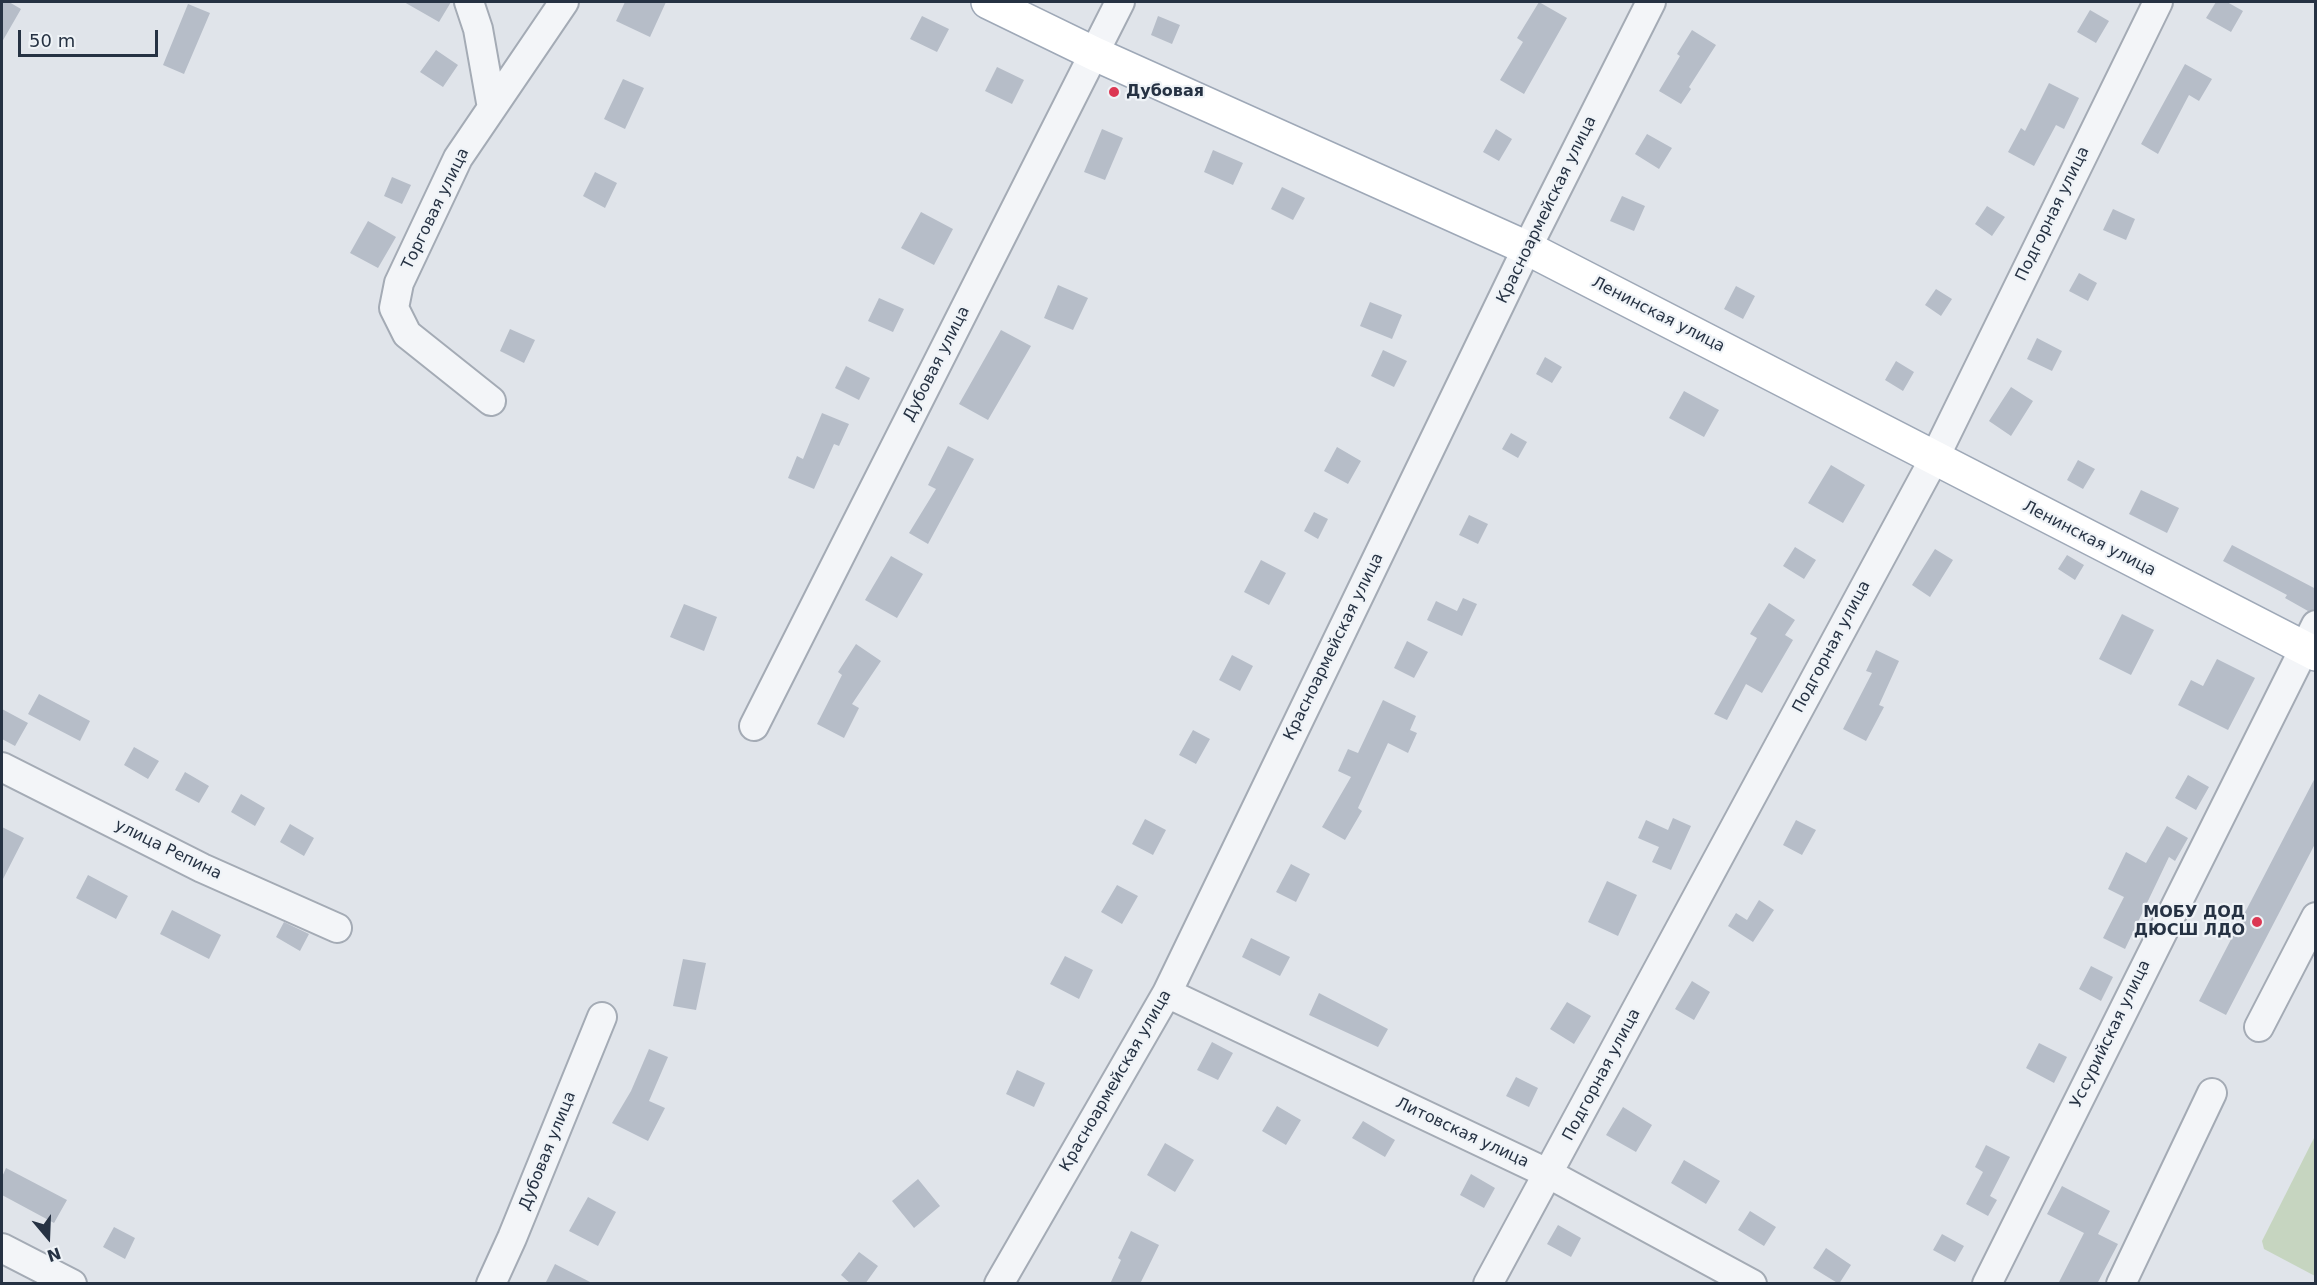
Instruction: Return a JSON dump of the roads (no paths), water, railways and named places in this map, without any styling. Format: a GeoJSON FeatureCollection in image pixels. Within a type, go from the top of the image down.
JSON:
{"type":"FeatureCollection","features":[{"type":"Feature","properties":{"kind":"main road","name":"Ленинская улица"},"geometry":{"type":"LineString","coordinates":[[988,2],[1095,54],[1527,248],[1934,459],[2311,642]]}},
{"type":"Feature","properties":{"kind":"street"},"geometry":{"type":"LineString","coordinates":[[469,2],[478,29],[492,108]]}},
{"type":"Feature","properties":{"kind":"street","name":"Торговая улица"},"geometry":{"type":"LineString","coordinates":[[491,401],[406,334],[394,308],[399,283],[458,158],[564,2]]}},
{"type":"Feature","properties":{"kind":"street","name":"Дубовая улица"},"geometry":{"type":"LineString","coordinates":[[754,726],[1120,2]]}},
{"type":"Feature","properties":{"kind":"street","name":"Красноармейская улица"},"geometry":{"type":"LineString","coordinates":[[999,1284],[1167,993],[1527,248],[1651,2]]}},
{"type":"Feature","properties":{"kind":"street","name":"Подгорная улица"},"geometry":{"type":"LineString","coordinates":[[1488,1284],[1934,459],[2158,2]]}},
{"type":"Feature","properties":{"kind":"street","name":"Уссурийская улица"},"geometry":{"type":"LineString","coordinates":[[1988,1284],[2311,642]]}},
{"type":"Feature","properties":{"kind":"street","name":"улица Репина"},"geometry":{"type":"LineString","coordinates":[[2,767],[202,868],[337,928]]}},
{"type":"Feature","properties":{"kind":"street"},"geometry":{"type":"LineString","coordinates":[[2259,1026],[2316,916]]}},
{"type":"Feature","properties":{"kind":"street","name":"Литовская улица"},"geometry":{"type":"LineString","coordinates":[[1167,993],[1549,1174],[1752,1284]]}},
{"type":"Feature","properties":{"kind":"street","name":"Дубовая улица"},"geometry":{"type":"LineString","coordinates":[[491,1284],[602,1017]]}},
{"type":"Feature","properties":{"kind":"street"},"geometry":{"type":"LineString","coordinates":[[2121,1284],[2212,1093]]}},
{"type":"Feature","properties":{"kind":"street"},"geometry":{"type":"LineString","coordinates":[[2,1248],[72,1284]]}},
{"type":"Feature","properties":{"kind":"place","name":"Дубовая"},"geometry":{"type":"Point","coordinates":[1114,92]}},
{"type":"Feature","properties":{"kind":"place","name":"МОБУ ДОД ДЮСШ ЛДО"},"geometry":{"type":"Point","coordinates":[2257,922]}}]}
